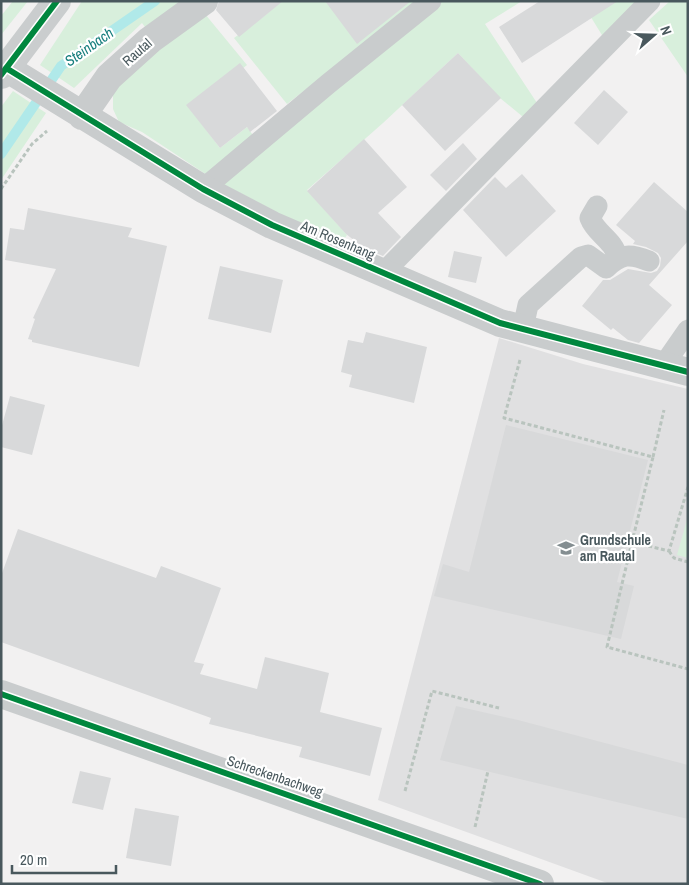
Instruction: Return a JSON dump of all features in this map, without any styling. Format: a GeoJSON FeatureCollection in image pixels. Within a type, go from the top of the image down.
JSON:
{"type":"FeatureCollection","features":[{"type":"Feature","properties":{"kind":"street"},"geometry":{"type":"LineString","coordinates":[[12,75],[57,1]]}},
{"type":"Feature","properties":{"kind":"street","name":"Rautal"},"geometry":{"type":"LineString","coordinates":[[67,106],[108,77],[150,40],[204,1]]}},
{"type":"Feature","properties":{"kind":"street","name":"Am Rosenhang"},"geometry":{"type":"LineString","coordinates":[[12,75],[67,106],[203,189],[272,225],[500,322],[676,369]]}},
{"type":"Feature","properties":{"kind":"street","name":"Schreckenbachweg"},"geometry":{"type":"LineString","coordinates":[[1,694],[540,884]]}},
{"type":"Feature","properties":{"kind":"lane"},"geometry":{"type":"LineString","coordinates":[[203,189],[431,1]]}},
{"type":"Feature","properties":{"kind":"lane","name":"Am Rosenhang"},"geometry":{"type":"LineString","coordinates":[[383,273],[650,1]]}},
{"type":"Feature","properties":{"kind":"lane"},"geometry":{"type":"LineString","coordinates":[[597,206],[590,218],[593,226],[614,247],[617,257]]}},
{"type":"Feature","properties":{"kind":"lane"},"geometry":{"type":"LineString","coordinates":[[526,329],[528,304],[581,257],[588,255],[606,268],[617,257],[631,256],[649,260]]}},
{"type":"Feature","properties":{"kind":"lane"},"geometry":{"type":"LineString","coordinates":[[676,369],[688,330]]}},
{"type":"Feature","properties":{"kind":"path"},"geometry":{"type":"LineString","coordinates":[[1,188],[32,144],[45,134],[67,106]]}},
{"type":"Feature","properties":{"kind":"path"},"geometry":{"type":"LineString","coordinates":[[526,329],[504,418],[653,457]]}},
{"type":"Feature","properties":{"kind":"path"},"geometry":{"type":"LineString","coordinates":[[664,410],[607,647],[688,669]]}},
{"type":"Feature","properties":{"kind":"path"},"geometry":{"type":"LineString","coordinates":[[669,551],[688,487]]}},
{"type":"Feature","properties":{"kind":"path"},"geometry":{"type":"LineString","coordinates":[[632,542],[669,551],[674,558],[688,562]]}},
{"type":"Feature","properties":{"kind":"path"},"geometry":{"type":"LineString","coordinates":[[405,791],[432,691],[499,708]]}},
{"type":"Feature","properties":{"kind":"path"},"geometry":{"type":"LineString","coordinates":[[476,824],[488,771]]}},
{"type":"Feature","properties":{"kind":"shaded area","name":"Grundschule am Rautal"},"geometry":{"type":"Polygon","coordinates":[[[499,338],[583,364],[688,389],[688,884],[610,884],[378,800],[499,338]]]}},
{"type":"Feature","properties":{"kind":"green space"},"geometry":{"type":"Polygon","coordinates":[[[13,1],[28,1],[1,35],[1,16],[13,1]]]}},
{"type":"Feature","properties":{"kind":"green space"},"geometry":{"type":"Polygon","coordinates":[[[82,1],[190,1],[148,31],[142,23],[74,88],[40,65],[82,1]]]}},
{"type":"Feature","properties":{"kind":"green space"},"geometry":{"type":"Polygon","coordinates":[[[282,1],[420,1],[287,104],[234,38],[282,1]]]}},
{"type":"Feature","properties":{"kind":"green space"},"geometry":{"type":"Polygon","coordinates":[[[442,1],[522,1],[485,24],[541,109],[528,121],[500,98],[458,53],[307,190],[347,235],[340,245],[221,183],[442,1]]]}},
{"type":"Feature","properties":{"kind":"green space"},"geometry":{"type":"Polygon","coordinates":[[[581,1],[644,1],[605,40],[581,1]]]}},
{"type":"Feature","properties":{"kind":"green space"},"geometry":{"type":"Polygon","coordinates":[[[670,1],[688,1],[688,77],[649,20],[670,1]]]}},
{"type":"Feature","properties":{"kind":"green space"},"geometry":{"type":"Polygon","coordinates":[[[205,14],[247,65],[217,89],[187,105],[220,148],[247,127],[255,138],[210,177],[142,132],[119,122],[113,109],[113,93],[125,72],[205,14]]]}},
{"type":"Feature","properties":{"kind":"green space"},"geometry":{"type":"Polygon","coordinates":[[[13,91],[46,113],[1,180],[1,107],[13,91]]]}},
{"type":"Feature","properties":{"kind":"green space"},"geometry":{"type":"Polygon","coordinates":[[[688,516],[688,558],[677,555],[688,516]]]}},
{"type":"Feature","properties":{"kind":"building"},"geometry":{"type":"Polygon","coordinates":[[[219,1],[283,1],[239,37],[216,10],[219,1]]]}},
{"type":"Feature","properties":{"kind":"building"},"geometry":{"type":"Polygon","coordinates":[[[325,1],[411,1],[357,44],[325,1]]]}},
{"type":"Feature","properties":{"kind":"building"},"geometry":{"type":"Polygon","coordinates":[[[540,1],[618,1],[522,63],[499,27],[540,1]]]}},
{"type":"Feature","properties":{"kind":"building"},"geometry":{"type":"Polygon","coordinates":[[[458,53],[501,98],[445,151],[402,105],[458,53]]]}},
{"type":"Feature","properties":{"kind":"building"},"geometry":{"type":"Polygon","coordinates":[[[240,63],[277,111],[250,132],[247,127],[220,148],[186,105],[240,63]]]}},
{"type":"Feature","properties":{"kind":"building"},"geometry":{"type":"Polygon","coordinates":[[[604,90],[628,112],[598,145],[574,123],[604,90]]]}},
{"type":"Feature","properties":{"kind":"building"},"geometry":{"type":"Polygon","coordinates":[[[364,139],[407,187],[378,213],[401,237],[383,256],[364,248],[346,234],[307,191],[364,139]]]}},
{"type":"Feature","properties":{"kind":"building"},"geometry":{"type":"Polygon","coordinates":[[[463,143],[477,159],[446,191],[430,175],[463,143]]]}},
{"type":"Feature","properties":{"kind":"building"},"geometry":{"type":"Polygon","coordinates":[[[522,174],[556,211],[506,257],[463,210],[495,177],[506,188],[522,174]]]}},
{"type":"Feature","properties":{"kind":"building"},"geometry":{"type":"Polygon","coordinates":[[[654,182],[688,212],[688,241],[649,285],[672,305],[639,343],[628,340],[613,328],[611,330],[582,306],[603,280],[610,280],[628,269],[651,273],[657,271],[660,266],[661,258],[658,253],[646,247],[633,244],[635,241],[616,225],[654,182]]]}},
{"type":"Feature","properties":{"kind":"building"},"geometry":{"type":"Polygon","coordinates":[[[28,208],[132,228],[128,237],[167,246],[139,367],[32,342],[32,340],[28,339],[35,319],[33,318],[56,269],[5,260],[10,228],[24,230],[28,208]]]}},
{"type":"Feature","properties":{"kind":"building"},"geometry":{"type":"Polygon","coordinates":[[[454,251],[482,257],[476,283],[448,277],[454,251]]]}},
{"type":"Feature","properties":{"kind":"building"},"geometry":{"type":"Polygon","coordinates":[[[220,266],[283,280],[271,333],[208,319],[220,266]]]}},
{"type":"Feature","properties":{"kind":"building"},"geometry":{"type":"Polygon","coordinates":[[[366,332],[427,347],[414,403],[349,387],[352,375],[341,372],[348,340],[363,343],[366,332]]]}},
{"type":"Feature","properties":{"kind":"building"},"geometry":{"type":"Polygon","coordinates":[[[10,396],[45,405],[32,455],[1,447],[1,429],[10,396]]]}},
{"type":"Feature","properties":{"kind":"building"},"geometry":{"type":"Polygon","coordinates":[[[506,425],[648,460],[617,582],[634,586],[621,639],[434,596],[443,564],[469,572],[506,425]]]}},
{"type":"Feature","properties":{"kind":"building"},"geometry":{"type":"Polygon","coordinates":[[[18,529],[156,578],[161,566],[221,588],[194,662],[204,664],[200,674],[257,689],[265,657],[329,673],[320,712],[382,728],[370,776],[299,757],[302,747],[209,724],[211,718],[1,642],[1,576],[18,529]]]}},
{"type":"Feature","properties":{"kind":"building"},"geometry":{"type":"Polygon","coordinates":[[[456,706],[518,720],[688,765],[688,819],[440,760],[456,706]]]}},
{"type":"Feature","properties":{"kind":"building"},"geometry":{"type":"Polygon","coordinates":[[[80,771],[111,778],[103,810],[72,803],[80,771]]]}},
{"type":"Feature","properties":{"kind":"building"},"geometry":{"type":"Polygon","coordinates":[[[135,808],[179,816],[171,866],[126,858],[135,808]]]}},
{"type":"Feature","properties":{"kind":"waterway","name":"Steinbach"},"geometry":{"type":"LineString","coordinates":[[1,154],[61,66],[155,1]]}},
{"type":"Feature","properties":{"kind":"cycle path"},"geometry":{"type":"LineString","coordinates":[[1,75],[57,1]]}},
{"type":"Feature","properties":{"kind":"cycle path"},"geometry":{"type":"LineString","coordinates":[[6,68],[203,189],[272,225],[500,323],[688,372]]}},
{"type":"Feature","properties":{"kind":"cycle path"},"geometry":{"type":"LineString","coordinates":[[1,694],[540,884]]}},
{"type":"Feature","properties":{"kind":"place","name":"Grundschule am Rautal"},"geometry":{"type":"Point","coordinates":[566,548]}}]}
